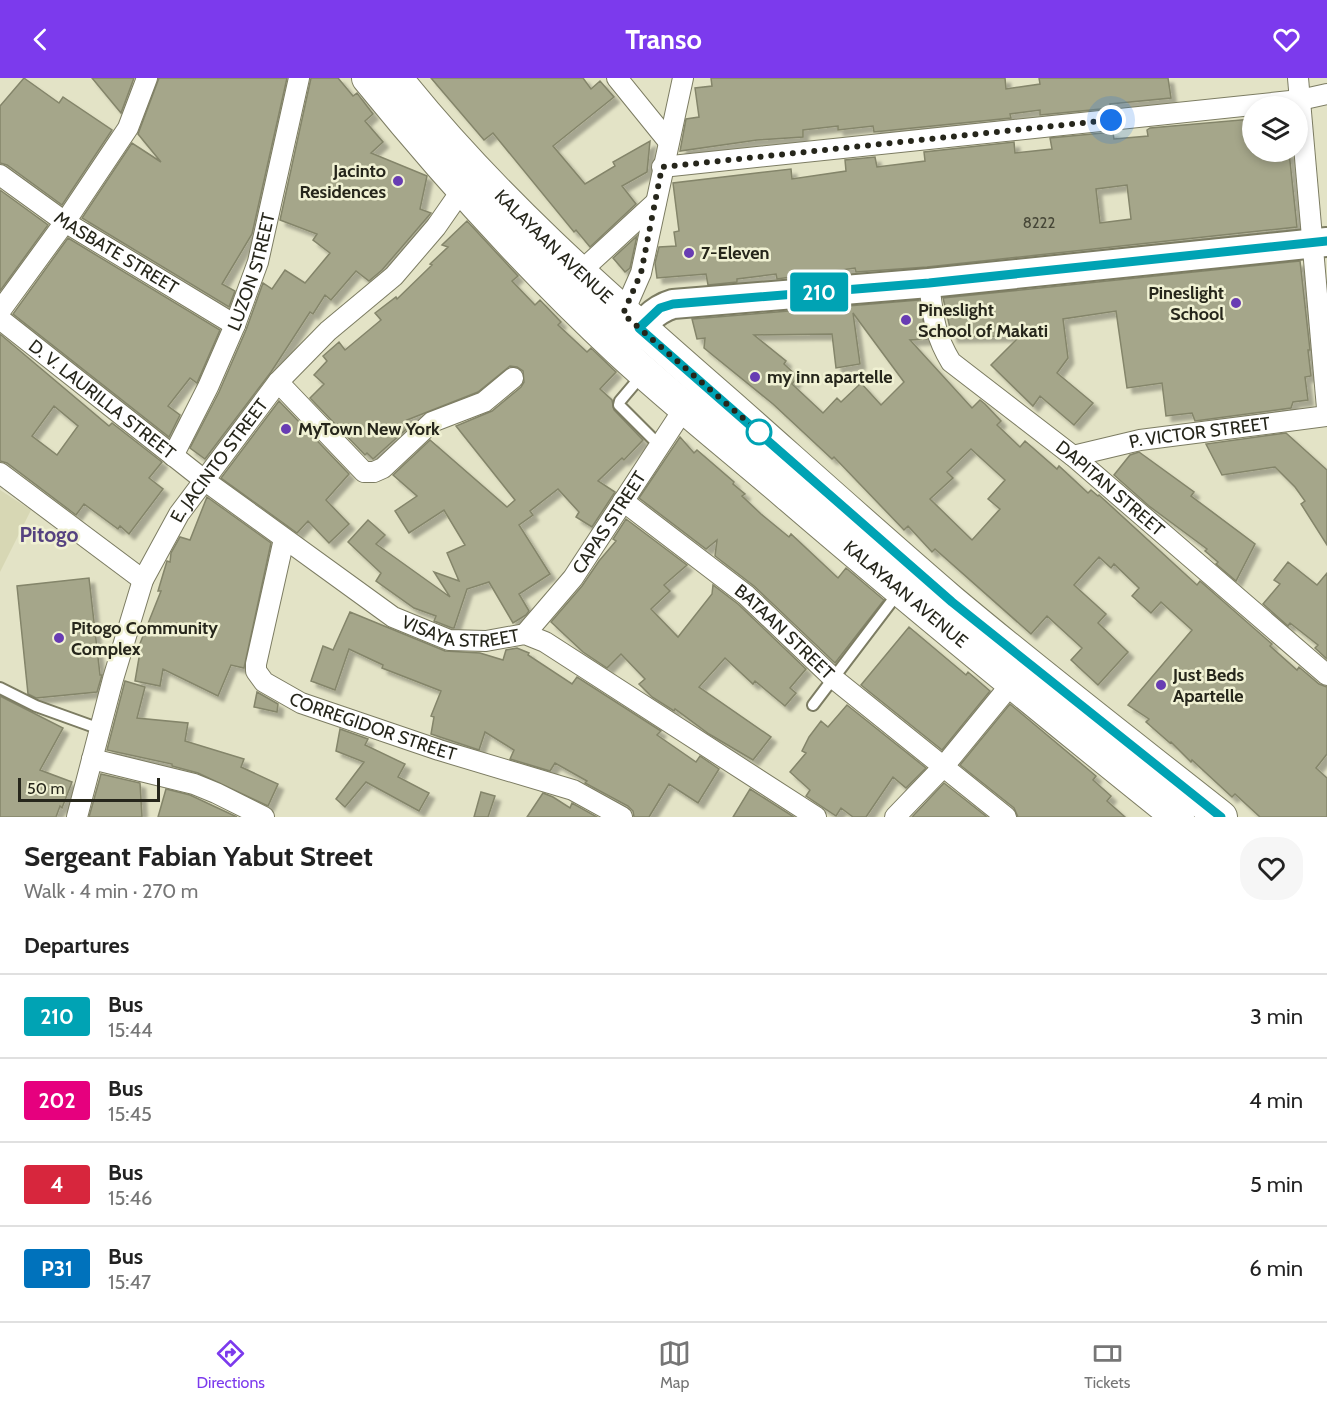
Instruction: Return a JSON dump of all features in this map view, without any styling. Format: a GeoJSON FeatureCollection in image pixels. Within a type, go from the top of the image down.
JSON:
{"type":"FeatureCollection","features":[{"type":"Feature","properties":{"kind":"main road","name":"KALAYAAN AVENUE"},"geometry":{"type":"LineString","coordinates":[[368,78],[406,124],[579,273],[622,332],[645,372],[899,591],[1178,817]]}},
{"type":"Feature","properties":{"kind":"main road","name":"KALAYAAN AVENUE"},"geometry":{"type":"LineString","coordinates":[[396,78],[425,114],[537,269],[622,332],[952,602],[1221,817]]}},
{"type":"Feature","properties":{"kind":"street"},"geometry":{"type":"LineString","coordinates":[[0,311],[65,222],[128,128],[147,78]]}},
{"type":"Feature","properties":{"kind":"street","name":"LUZON STREET"},"geometry":{"type":"LineString","coordinates":[[173,456],[208,387],[235,325],[258,262],[299,78]]}},
{"type":"Feature","properties":{"kind":"street"},"geometry":{"type":"LineString","coordinates":[[617,78],[668,141]]}},
{"type":"Feature","properties":{"kind":"street"},"geometry":{"type":"LineString","coordinates":[[622,332],[641,273],[683,78]]}},
{"type":"Feature","properties":{"kind":"street"},"geometry":{"type":"LineString","coordinates":[[1298,78],[1300,96]]}},
{"type":"Feature","properties":{"kind":"street"},"geometry":{"type":"LineString","coordinates":[[1308,98],[1327,94]]}},
{"type":"Feature","properties":{"kind":"street"},"geometry":{"type":"LineString","coordinates":[[662,167],[1242,106]]}},
{"type":"Feature","properties":{"kind":"street"},"geometry":{"type":"LineString","coordinates":[[1308,160],[1319,243],[1327,408]]}},
{"type":"Feature","properties":{"kind":"street","name":"MASBATE STREET"},"geometry":{"type":"LineString","coordinates":[[0,175],[65,222],[235,325]]}},
{"type":"Feature","properties":{"kind":"street","name":"E. JACINTO STREET"},"geometry":{"type":"LineString","coordinates":[[77,817],[112,679],[143,580],[179,514],[278,382],[328,331],[394,276],[436,227],[470,179]]}},
{"type":"Feature","properties":{"kind":"street"},"geometry":{"type":"LineString","coordinates":[[579,273],[656,202]]}},
{"type":"Feature","properties":{"kind":"street"},"geometry":{"type":"LineString","coordinates":[[622,332],[660,308],[673,304],[929,283],[1319,243]]}},
{"type":"Feature","properties":{"kind":"street","name":"DAPITAN STREET"},"geometry":{"type":"LineString","coordinates":[[929,283],[933,320],[939,343],[951,362],[1073,456],[1327,675]]}},
{"type":"Feature","properties":{"kind":"street","name":"D. V. LAURILLA STREET"},"geometry":{"type":"LineString","coordinates":[[0,319],[204,480]]}},
{"type":"Feature","properties":{"kind":"street"},"geometry":{"type":"LineString","coordinates":[[278,382],[364,472],[374,472],[383,468],[432,422],[484,402],[513,378]]}},
{"type":"Feature","properties":{"kind":"street","name":"CAPAS STREET"},"geometry":{"type":"LineString","coordinates":[[525,634],[573,578],[685,407]]}},
{"type":"Feature","properties":{"kind":"street","name":"P. VICTOR STREET"},"geometry":{"type":"LineString","coordinates":[[1073,456],[1140,440],[1327,416]]}},
{"type":"Feature","properties":{"kind":"street"},"geometry":{"type":"LineString","coordinates":[[0,473],[143,580]]}},
{"type":"Feature","properties":{"kind":"street","name":"VISAYA STREET"},"geometry":{"type":"LineString","coordinates":[[204,480],[393,616],[418,629],[449,640],[486,641],[525,634],[545,642],[816,817]]}},
{"type":"Feature","properties":{"kind":"street","name":"BATAAN STREET"},"geometry":{"type":"LineString","coordinates":[[623,501],[746,595],[833,678],[1006,817]]}},
{"type":"Feature","properties":{"kind":"street","name":"CORREGIDOR STREET"},"geometry":{"type":"LineString","coordinates":[[284,539],[256,664],[256,671],[264,682],[301,703],[323,711],[439,750],[573,790],[622,817]]}},
{"type":"Feature","properties":{"kind":"street"},"geometry":{"type":"LineString","coordinates":[[895,817],[944,766],[1012,683]]}},
{"type":"Feature","properties":{"kind":"street"},"geometry":{"type":"LineString","coordinates":[[92,759],[194,784],[264,817]]}},
{"type":"Feature","properties":{"kind":"lane"},"geometry":{"type":"LineString","coordinates":[[645,372],[620,401],[620,405],[660,446]]}},
{"type":"Feature","properties":{"kind":"lane"},"geometry":{"type":"LineString","coordinates":[[813,705],[899,591]]}},
{"type":"Feature","properties":{"kind":"lane"},"geometry":{"type":"LineString","coordinates":[[0,688],[36,706],[100,729]]}},
{"type":"Feature","properties":{"kind":"shaded area"},"geometry":{"type":"Polygon","coordinates":[[[0,490],[31,510],[0,572],[0,490]]]}},
{"type":"Feature","properties":{"kind":"building"},"geometry":{"type":"Polygon","coordinates":[[[24,78],[59,103],[63,97],[112,130],[62,205],[7,165],[0,163],[0,106],[24,78]]]}},
{"type":"Feature","properties":{"kind":"building"},"geometry":{"type":"Polygon","coordinates":[[[92,78],[134,78],[121,113],[92,78]]]}},
{"type":"Feature","properties":{"kind":"building"},"geometry":{"type":"Polygon","coordinates":[[[159,78],[287,78],[252,234],[222,284],[235,291],[229,307],[82,218],[132,143],[161,162],[138,134],[159,78]]]}},
{"type":"Feature","properties":{"kind":"building"},"geometry":{"type":"Polygon","coordinates":[[[311,78],[338,78],[353,96],[357,93],[373,114],[365,121],[383,142],[371,153],[427,176],[420,209],[431,213],[382,270],[369,281],[356,271],[331,300],[325,295],[313,314],[310,312],[271,372],[205,459],[190,448],[219,392],[246,330],[263,283],[272,289],[285,270],[305,283],[330,253],[313,240],[317,234],[280,220],[311,78]]]}},
{"type":"Feature","properties":{"kind":"building"},"geometry":{"type":"Polygon","coordinates":[[[431,78],[583,78],[591,89],[600,81],[614,97],[553,146],[585,184],[615,166],[613,162],[650,141],[647,172],[622,186],[636,204],[590,247],[576,230],[574,232],[493,133],[484,140],[431,78]]]}},
{"type":"Feature","properties":{"kind":"building"},"geometry":{"type":"Polygon","coordinates":[[[711,78],[1005,78],[1006,89],[1040,84],[1039,78],[1168,78],[1171,98],[1110,104],[1111,108],[1040,115],[1040,110],[1010,114],[1011,118],[874,132],[873,126],[838,130],[838,126],[803,130],[803,137],[757,140],[680,151],[686,119],[699,117],[695,88],[712,86],[711,78]]]}},
{"type":"Feature","properties":{"kind":"building"},"geometry":{"type":"Polygon","coordinates":[[[1242,120],[1242,162],[1290,162],[1297,227],[927,267],[856,272],[855,268],[777,279],[776,274],[708,285],[706,274],[657,278],[655,263],[659,247],[676,246],[674,232],[679,231],[673,183],[791,169],[792,179],[846,171],[845,160],[875,157],[877,167],[925,161],[924,152],[1014,142],[1015,153],[1052,149],[1050,138],[1113,132],[1114,139],[1148,136],[1147,130],[1242,120]],[[1127,185],[1096,189],[1100,223],[1131,219],[1127,185]]]}},
{"type":"Feature","properties":{"kind":"building"},"geometry":{"type":"Polygon","coordinates":[[[0,190],[48,225],[0,291],[0,190]]]}},
{"type":"Feature","properties":{"kind":"building"},"geometry":{"type":"Polygon","coordinates":[[[467,221],[518,276],[512,281],[535,305],[540,300],[561,322],[558,325],[587,352],[591,348],[616,372],[600,389],[612,400],[614,410],[643,440],[624,460],[622,458],[598,481],[615,492],[592,527],[576,517],[579,512],[558,489],[530,511],[533,515],[519,525],[550,574],[519,594],[529,611],[526,615],[513,623],[489,582],[467,589],[454,628],[452,628],[434,621],[436,616],[414,608],[376,581],[381,573],[348,542],[368,520],[385,535],[376,544],[450,597],[434,572],[459,581],[447,553],[465,545],[444,510],[409,533],[395,511],[417,496],[393,475],[430,440],[507,507],[515,500],[456,426],[492,411],[521,387],[524,382],[523,371],[510,366],[478,392],[407,420],[412,424],[373,459],[367,453],[365,455],[310,398],[324,384],[314,375],[327,361],[323,356],[339,342],[345,350],[381,320],[375,313],[396,297],[397,299],[432,265],[430,264],[448,247],[442,245],[467,221]]]}},
{"type":"Feature","properties":{"kind":"building"},"geometry":{"type":"Polygon","coordinates":[[[637,236],[630,268],[625,272],[613,258],[637,236]]]}},
{"type":"Feature","properties":{"kind":"building"},"geometry":{"type":"Polygon","coordinates":[[[68,238],[220,330],[197,383],[190,378],[168,406],[180,415],[169,437],[13,314],[68,238]]]}},
{"type":"Feature","properties":{"kind":"building"},"geometry":{"type":"Polygon","coordinates":[[[1300,261],[1310,350],[1308,350],[1311,376],[1305,377],[1308,400],[1293,402],[1291,408],[1195,421],[1192,413],[1166,416],[1162,383],[1127,388],[1116,311],[1063,319],[1068,358],[1057,373],[1093,403],[1074,425],[1040,396],[1033,406],[991,365],[1020,336],[952,337],[943,298],[1300,261]]]}},
{"type":"Feature","properties":{"kind":"building"},"geometry":{"type":"Polygon","coordinates":[[[919,300],[927,339],[910,340],[972,408],[980,400],[1001,421],[997,425],[1020,447],[1025,441],[1057,469],[1059,466],[1088,493],[1091,490],[1099,495],[1197,585],[1200,581],[1272,644],[1270,646],[1297,670],[1299,667],[1319,684],[1327,687],[1327,754],[1316,768],[1327,778],[1327,817],[1260,817],[1235,794],[1232,797],[1192,760],[1191,762],[1146,722],[1149,719],[1128,705],[1192,630],[1161,602],[1151,613],[1132,596],[1139,588],[1114,564],[1111,568],[1099,557],[1074,585],[1106,614],[1098,623],[1128,652],[1098,685],[1071,660],[1082,648],[1047,616],[1031,634],[935,549],[932,552],[908,526],[904,530],[834,457],[832,459],[773,404],[704,348],[705,338],[697,339],[692,319],[919,300]],[[853,313],[860,364],[836,368],[832,334],[754,335],[786,361],[784,364],[798,377],[792,384],[823,413],[837,398],[841,402],[861,383],[881,405],[904,382],[853,313]],[[971,449],[947,472],[953,478],[930,499],[972,540],[1000,509],[988,499],[1005,480],[971,449]]]}},
{"type":"Feature","properties":{"kind":"building"},"geometry":{"type":"Polygon","coordinates":[[[0,334],[109,426],[112,423],[162,462],[149,478],[163,489],[129,534],[120,526],[118,529],[84,504],[76,515],[7,463],[0,461],[0,334]],[[54,406],[32,436],[57,455],[78,426],[54,406]]]}},
{"type":"Feature","properties":{"kind":"building","name":"MyTown New York"},"geometry":{"type":"Polygon","coordinates":[[[279,401],[349,474],[326,500],[349,524],[329,543],[308,521],[297,533],[221,478],[279,401]]]}},
{"type":"Feature","properties":{"kind":"building"},"geometry":{"type":"Polygon","coordinates":[[[1286,433],[1327,470],[1327,545],[1301,504],[1305,501],[1275,467],[1222,475],[1206,444],[1286,433]]]}},
{"type":"Feature","properties":{"kind":"building"},"geometry":{"type":"Polygon","coordinates":[[[680,437],[694,453],[697,450],[734,482],[733,484],[745,494],[742,496],[761,514],[789,537],[791,534],[838,578],[846,568],[884,600],[835,663],[754,586],[715,556],[717,540],[706,549],[639,498],[680,437]]]}},
{"type":"Feature","properties":{"kind":"building"},"geometry":{"type":"Polygon","coordinates":[[[1139,452],[1194,492],[1191,496],[1255,544],[1236,581],[1216,564],[1218,562],[1205,551],[1207,549],[1149,506],[1114,475],[1130,455],[1139,452]]]}},
{"type":"Feature","properties":{"kind":"building"},"geometry":{"type":"Polygon","coordinates":[[[207,497],[271,543],[244,668],[231,665],[218,696],[163,669],[160,686],[135,681],[140,652],[137,651],[161,591],[158,591],[167,561],[170,562],[171,553],[180,537],[190,540],[207,497]]]}},
{"type":"Feature","properties":{"kind":"building"},"geometry":{"type":"Polygon","coordinates":[[[626,519],[687,565],[664,585],[670,591],[651,609],[678,637],[712,594],[713,585],[738,604],[806,669],[790,688],[796,693],[785,706],[755,681],[753,684],[725,658],[699,687],[771,737],[753,760],[709,734],[675,709],[674,711],[652,697],[639,684],[645,679],[621,654],[607,668],[583,652],[551,622],[616,541],[613,539],[626,519]]]}},
{"type":"Feature","properties":{"kind":"building"},"geometry":{"type":"Polygon","coordinates":[[[1288,562],[1317,585],[1327,573],[1327,659],[1315,648],[1318,645],[1290,623],[1288,626],[1263,604],[1280,584],[1274,580],[1288,562]]]}},
{"type":"Feature","properties":{"kind":"building","name":"Pitogo Community Complex"},"geometry":{"type":"Polygon","coordinates":[[[89,578],[100,675],[102,675],[97,692],[36,698],[28,694],[17,586],[89,578]]]}},
{"type":"Feature","properties":{"kind":"building"},"geometry":{"type":"Polygon","coordinates":[[[350,612],[445,651],[480,653],[503,660],[506,650],[517,648],[529,653],[528,655],[572,684],[577,677],[661,731],[657,735],[696,762],[700,756],[719,769],[698,803],[669,784],[649,817],[634,817],[633,811],[628,806],[585,783],[587,781],[555,763],[550,771],[510,759],[514,750],[485,732],[479,750],[431,734],[434,717],[431,716],[441,691],[382,668],[383,665],[349,649],[335,690],[311,681],[323,646],[333,650],[350,612]]]}},
{"type":"Feature","properties":{"kind":"building"},"geometry":{"type":"Polygon","coordinates":[[[909,627],[966,675],[968,672],[990,691],[942,750],[861,685],[909,627]]]}},
{"type":"Feature","properties":{"kind":"building"},"geometry":{"type":"Polygon","coordinates":[[[125,681],[145,687],[137,718],[188,723],[185,741],[244,759],[241,767],[278,784],[268,806],[198,773],[172,766],[172,764],[107,750],[125,681]]]}},
{"type":"Feature","properties":{"kind":"building"},"geometry":{"type":"Polygon","coordinates":[[[257,692],[278,704],[277,712],[254,707],[257,692]]]}},
{"type":"Feature","properties":{"kind":"building"},"geometry":{"type":"Polygon","coordinates":[[[0,696],[63,728],[40,770],[72,782],[56,817],[0,817],[0,696]]]}},
{"type":"Feature","properties":{"kind":"building"},"geometry":{"type":"Polygon","coordinates":[[[1010,704],[1096,776],[1093,780],[1111,796],[1107,801],[1125,817],[1018,817],[1014,808],[960,765],[1010,704]]]}},
{"type":"Feature","properties":{"kind":"building"},"geometry":{"type":"Polygon","coordinates":[[[847,705],[926,768],[906,788],[893,777],[866,817],[853,817],[841,808],[836,816],[806,796],[810,790],[790,772],[806,753],[802,751],[821,721],[828,727],[847,705]]]}},
{"type":"Feature","properties":{"kind":"building"},"geometry":{"type":"Polygon","coordinates":[[[340,729],[368,739],[365,745],[405,764],[398,777],[429,793],[419,811],[366,782],[345,807],[336,799],[364,762],[336,751],[340,729]]]}},
{"type":"Feature","properties":{"kind":"building"},"geometry":{"type":"Polygon","coordinates":[[[101,774],[140,783],[142,817],[89,817],[101,774]]]}},
{"type":"Feature","properties":{"kind":"building"},"geometry":{"type":"Polygon","coordinates":[[[944,783],[987,817],[912,817],[944,783]]]}},
{"type":"Feature","properties":{"kind":"building"},"geometry":{"type":"Polygon","coordinates":[[[166,789],[190,795],[237,817],[158,817],[166,789]]]}},
{"type":"Feature","properties":{"kind":"building"},"geometry":{"type":"Polygon","coordinates":[[[750,789],[794,817],[733,817],[750,789]]]}},
{"type":"Feature","properties":{"kind":"building"},"geometry":{"type":"Polygon","coordinates":[[[481,792],[495,796],[488,817],[474,817],[481,792]]]}},
{"type":"Feature","properties":{"kind":"building"},"geometry":{"type":"Polygon","coordinates":[[[543,793],[570,808],[572,803],[597,817],[527,817],[543,793]]]}},
{"type":"Feature","properties":{"kind":"bus line","name":"210"},"geometry":{"type":"LineString","coordinates":[[1221,817],[952,602],[639,328],[660,308],[673,304],[929,283],[1327,241]]}},
{"type":"Feature","properties":{"kind":"place","name":"Jacinto Residences"},"geometry":{"type":"Point","coordinates":[398,181]}},
{"type":"Feature","properties":{"kind":"place","name":"7-Eleven"},"geometry":{"type":"Point","coordinates":[689,253]}},
{"type":"Feature","properties":{"kind":"place","name":"Pineslight School"},"geometry":{"type":"Point","coordinates":[1236,303]}},
{"type":"Feature","properties":{"kind":"place","name":"Pineslight School of Makati"},"geometry":{"type":"Point","coordinates":[906,320]}},
{"type":"Feature","properties":{"kind":"place","name":"my inn apartelle"},"geometry":{"type":"Point","coordinates":[755,377]}},
{"type":"Feature","properties":{"kind":"place","name":"MyTown New York"},"geometry":{"type":"Point","coordinates":[286,429]}},
{"type":"Feature","properties":{"kind":"place","name":"Pitogo Community Complex"},"geometry":{"type":"Point","coordinates":[59,638]}},
{"type":"Feature","properties":{"kind":"place","name":"Just Beds Apartelle"},"geometry":{"type":"Point","coordinates":[1161,685]}},
{"type":"Feature","properties":{"kind":"district","name":"Pitogo"},"geometry":{"type":"Point","coordinates":[49,534]}},
{"type":"Feature","properties":{"kind":"route"},"geometry":{"type":"LineString","coordinates":[[759,432],[623,314],[641,273],[662,167],[1111,120]]}}]}
